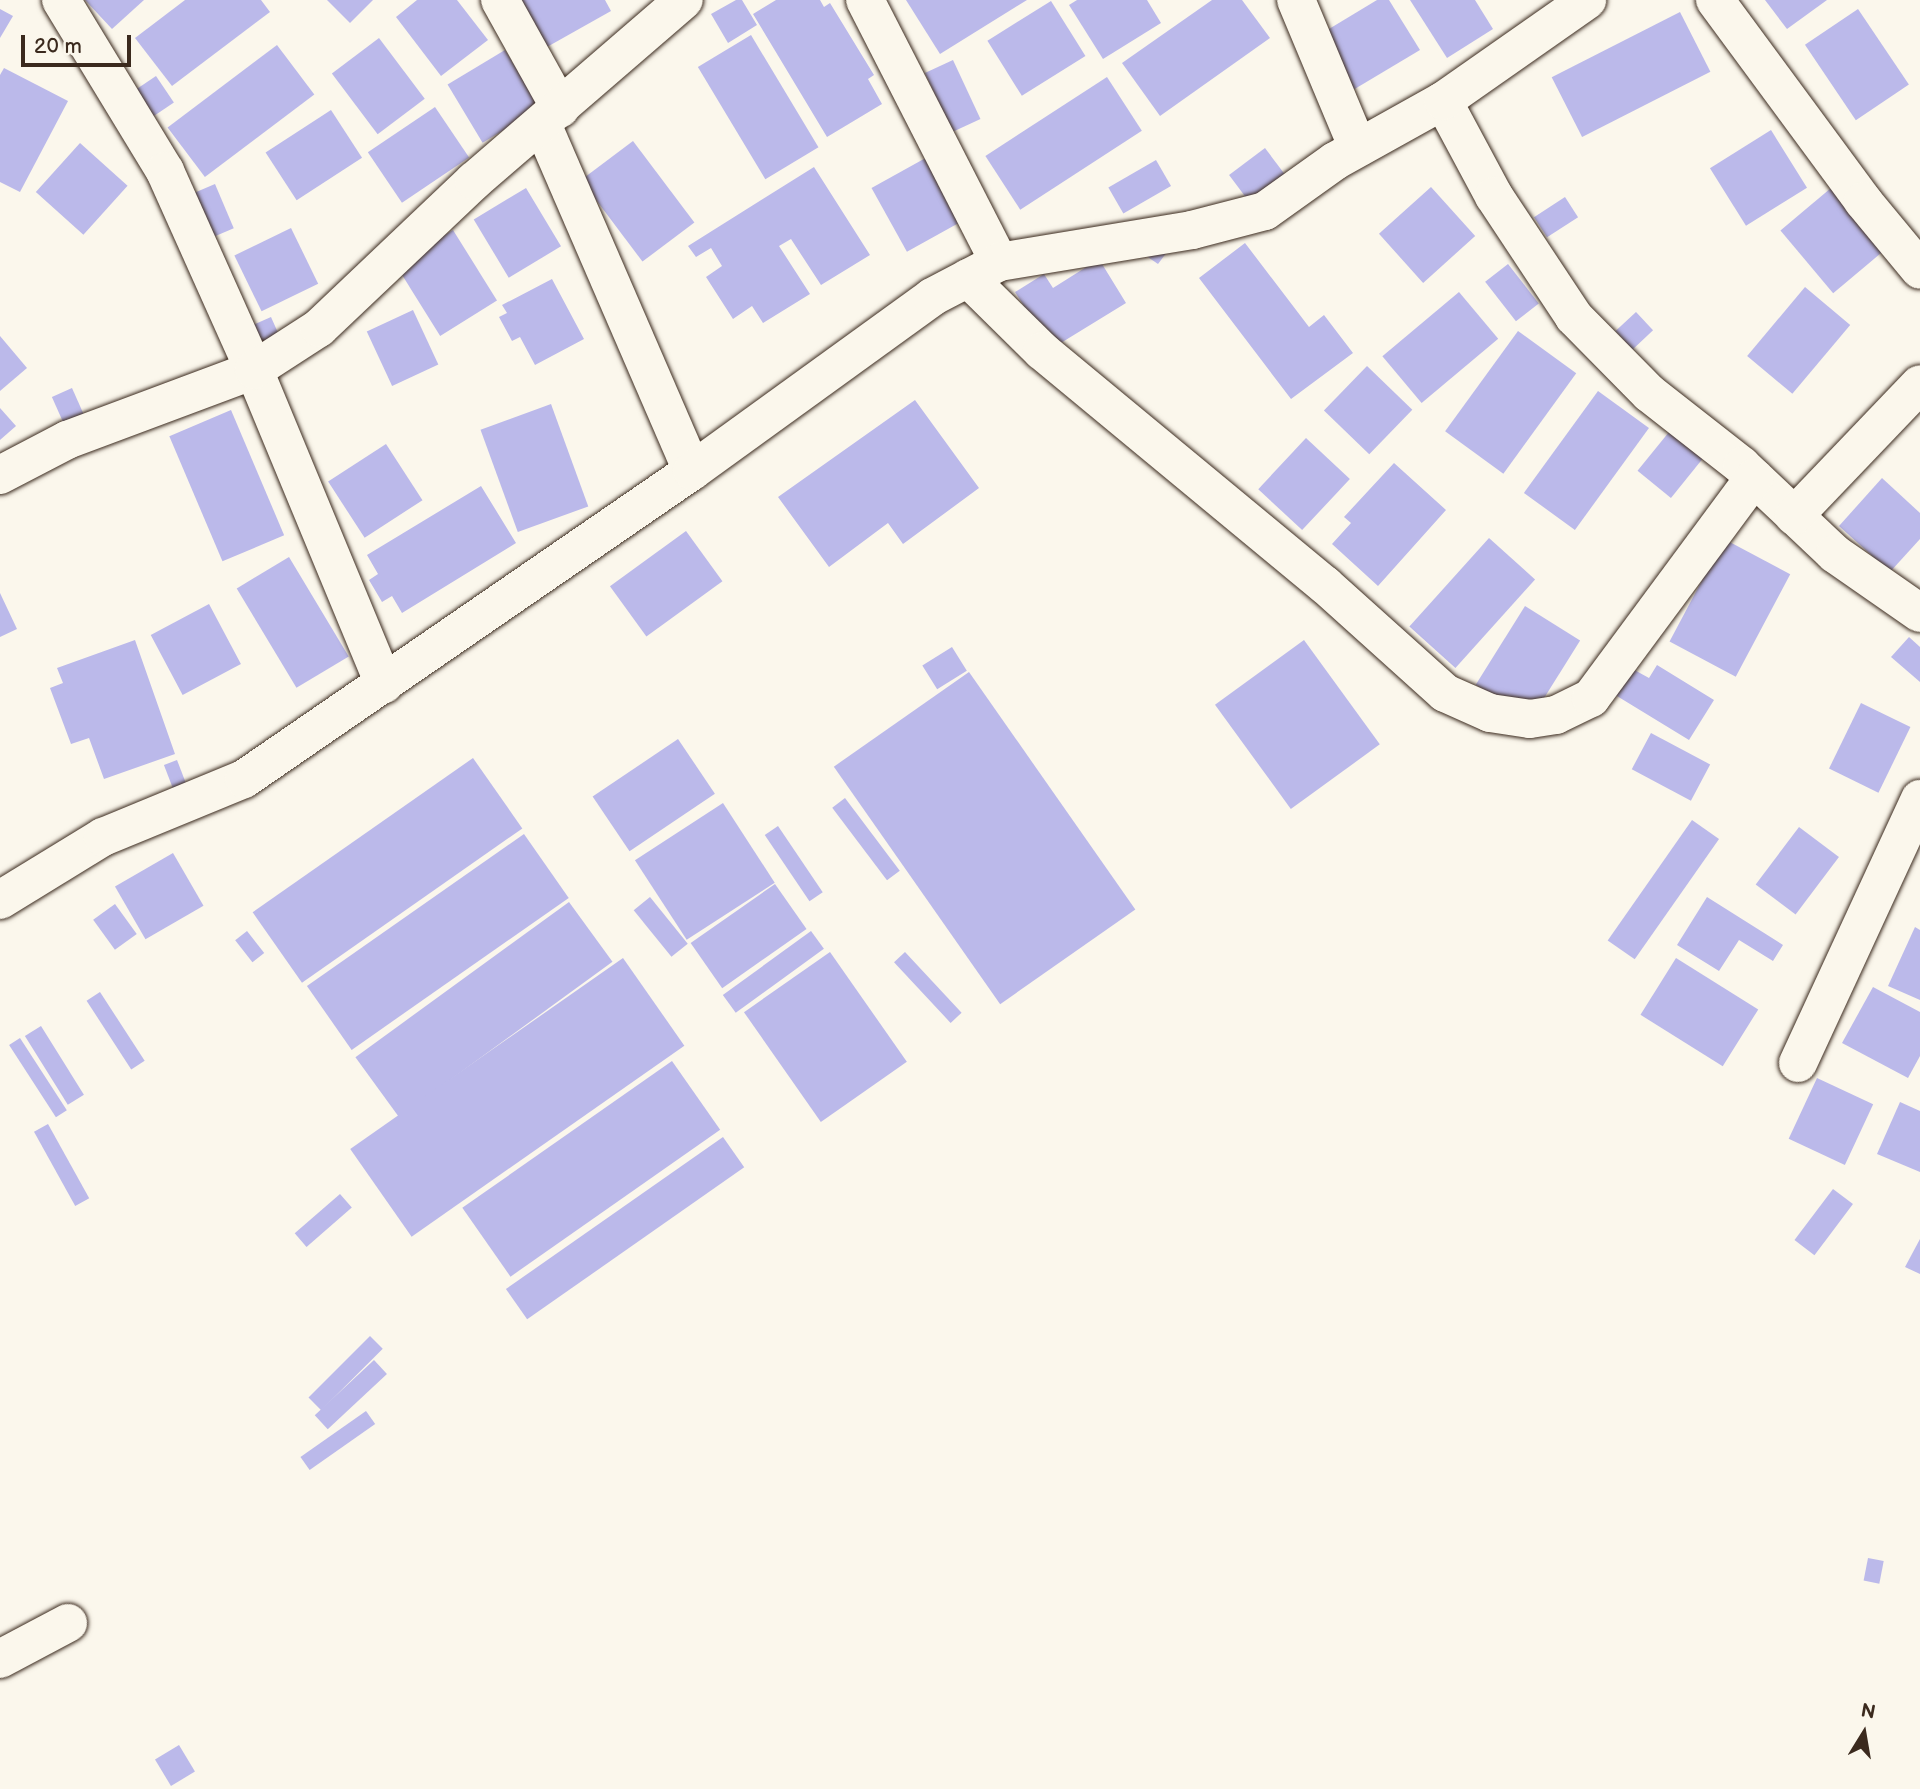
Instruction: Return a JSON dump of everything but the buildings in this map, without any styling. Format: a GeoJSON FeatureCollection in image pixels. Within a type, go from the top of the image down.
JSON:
{"type":"FeatureCollection","features":[{"type":"Feature","properties":{"kind":"street"},"geometry":{"type":"LineString","coordinates":[[61,0],[166,171],[254,370],[384,684]]}},
{"type":"Feature","properties":{"kind":"street"},"geometry":{"type":"LineString","coordinates":[[500,0],[551,116],[692,471]]}},
{"type":"Feature","properties":{"kind":"street"},"geometry":{"type":"LineString","coordinates":[[0,475],[67,440],[254,370],[319,328],[474,181],[684,0]]}},
{"type":"Feature","properties":{"kind":"street"},"geometry":{"type":"LineString","coordinates":[[864,0],[984,270],[1042,351],[1325,585],[1445,693],[1490,713],[1530,719],[1556,715],[1591,698],[1754,478]]}},
{"type":"Feature","properties":{"kind":"street"},"geometry":{"type":"LineString","coordinates":[[1296,0],[1357,148]]}},
{"type":"Feature","properties":{"kind":"street"},"geometry":{"type":"LineString","coordinates":[[0,900],[103,837],[244,779],[692,471],[932,297],[984,270],[1192,230],[1265,211],[1357,148],[1443,101],[1587,0]]}},
{"type":"Feature","properties":{"kind":"street"},"geometry":{"type":"LineString","coordinates":[[1715,0],[1863,201],[1920,270]]}},
{"type":"Feature","properties":{"kind":"street"},"geometry":{"type":"LineString","coordinates":[[1443,101],[1494,196],[1574,317],[1649,393],[1754,478],[1835,554],[1920,613]]}},
{"type":"Feature","properties":{"kind":"street"},"geometry":{"type":"LineString","coordinates":[[1794,516],[1920,384]]}},
{"type":"Feature","properties":{"kind":"street"},"geometry":{"type":"LineString","coordinates":[[1798,1063],[1920,799]]}},
{"type":"Feature","properties":{"kind":"street"},"geometry":{"type":"LineString","coordinates":[[0,1659],[68,1623]]}}]}
